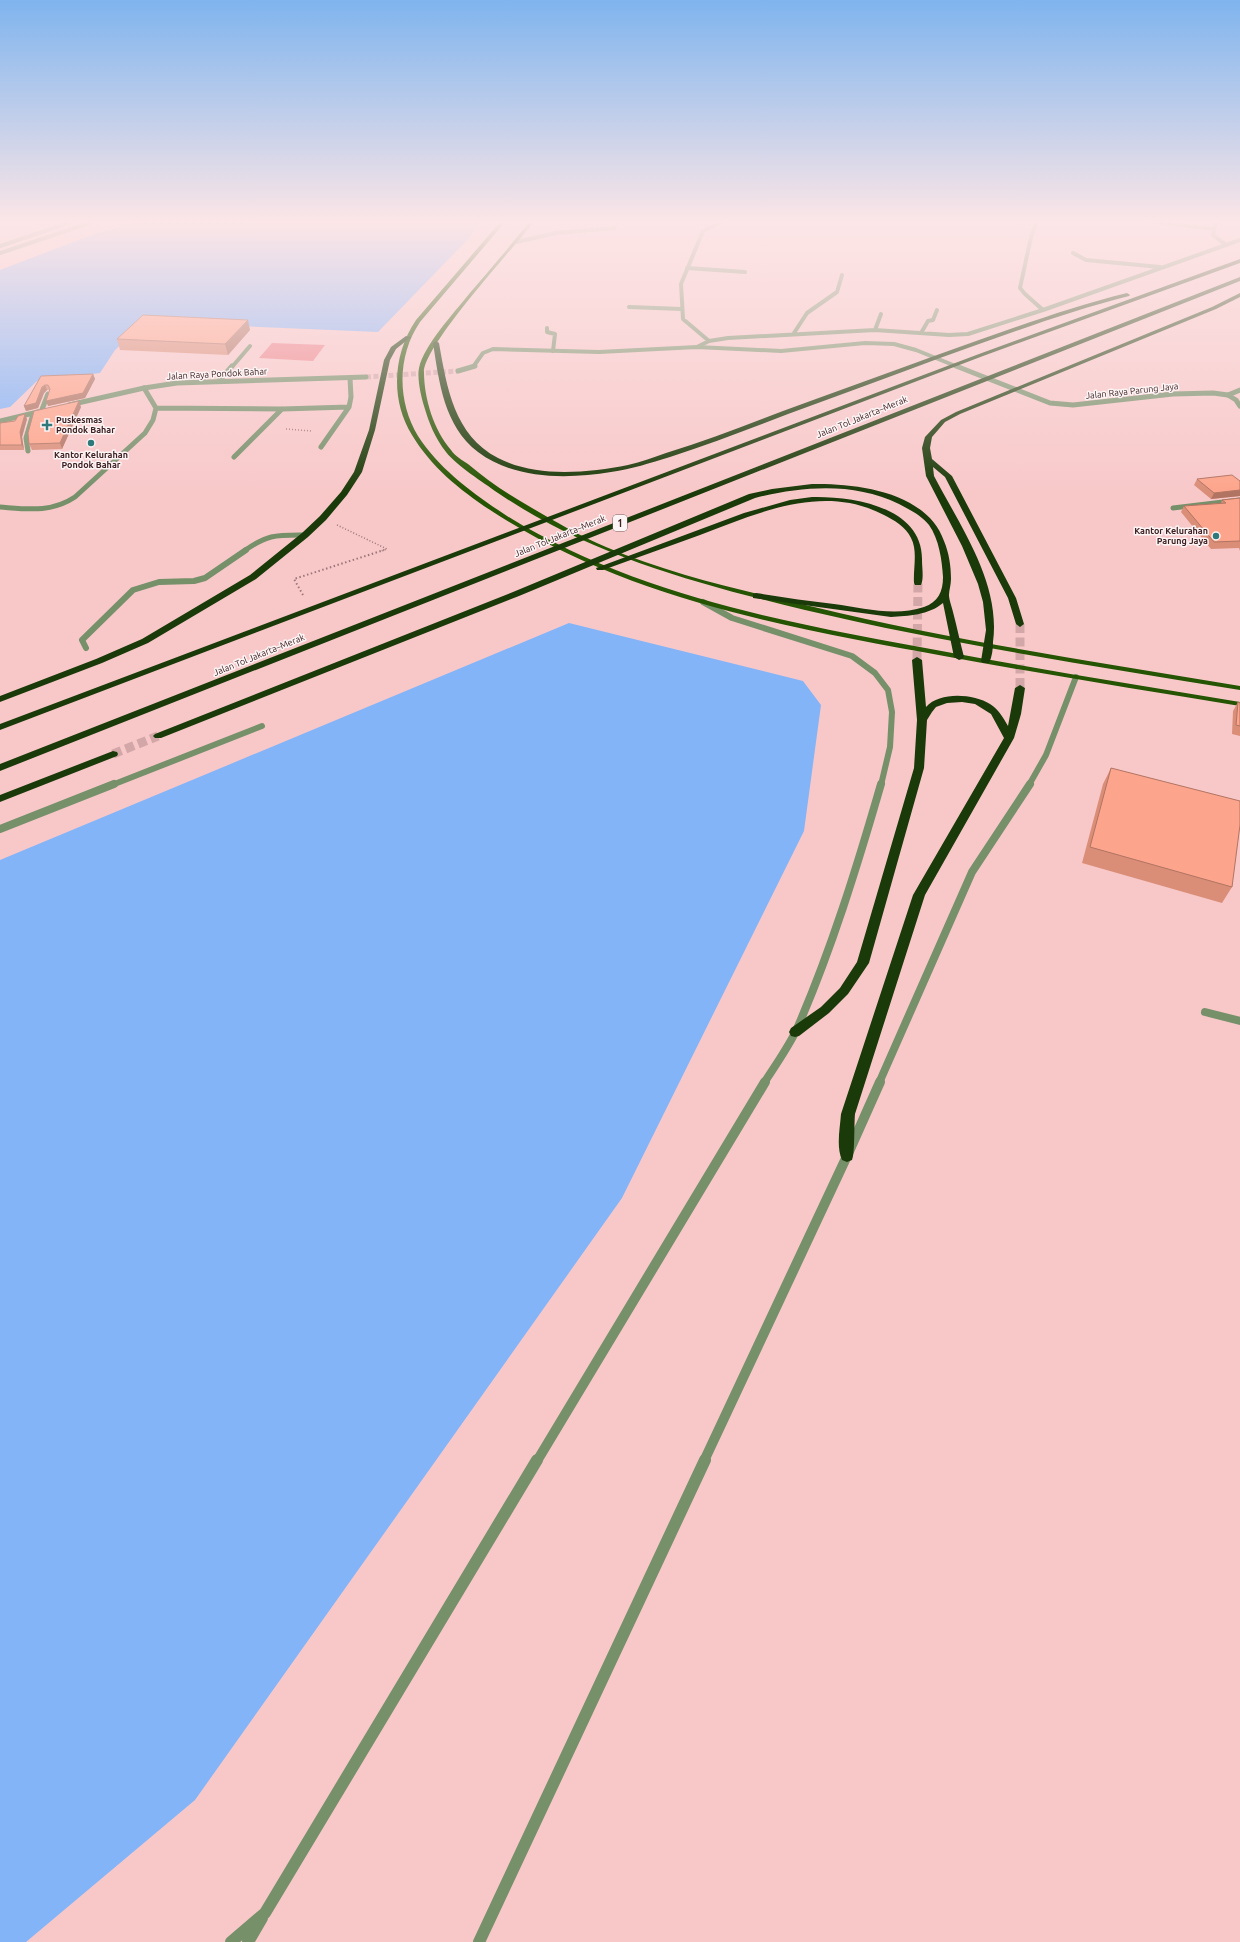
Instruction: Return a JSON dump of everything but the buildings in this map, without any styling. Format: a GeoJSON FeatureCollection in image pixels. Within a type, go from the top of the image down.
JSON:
{"type":"FeatureCollection","features":[{"type":"Feature","properties":{"kind":"highway"},"geometry":{"type":"LineString","coordinates":[[436,343],[445,394],[450,410],[460,430],[483,452],[501,462],[544,473],[578,473],[631,466],[702,445],[800,407],[1021,327],[1070,312]]}},
{"type":"Feature","properties":{"kind":"highway","name":"Jalan Tol Jakarta–Merak"},"geometry":{"type":"LineString","coordinates":[[0,727],[981,355],[1101,312]]}},
{"type":"Feature","properties":{"kind":"highway","name":"Jalan Tol Jakarta–Merak"},"geometry":{"type":"LineString","coordinates":[[0,768],[1157,312]]}},
{"type":"Feature","properties":{"kind":"highway"},"geometry":{"type":"LineString","coordinates":[[986,662],[989,645],[990,619],[988,601],[977,571],[930,476],[929,460],[926,448],[929,437],[943,422],[958,413],[1205,312]]}},
{"type":"Feature","properties":{"kind":"highway"},"geometry":{"type":"LineString","coordinates":[[0,699],[99,661],[145,641],[253,577],[305,535],[323,518],[344,493],[358,472],[372,430],[387,360],[393,348],[408,337]]}},
{"type":"Feature","properties":{"kind":"highway"},"geometry":{"type":"LineString","coordinates":[[800,407],[981,355]]}},
{"type":"Feature","properties":{"kind":"highway"},"geometry":{"type":"LineString","coordinates":[[929,460],[948,476],[1012,598],[1020,624]]}},
{"type":"Feature","properties":{"kind":"highway"},"geometry":{"type":"LineString","coordinates":[[158,736],[587,565],[752,496],[793,486],[835,485],[878,493],[907,505],[924,516],[933,526],[943,550],[947,582],[945,595],[959,657]]}},
{"type":"Feature","properties":{"kind":"highway"},"geometry":{"type":"LineString","coordinates":[[435,625],[781,503],[817,498],[851,500],[870,505],[897,519],[906,527],[915,539],[918,583]]}},
{"type":"Feature","properties":{"kind":"highway"},"geometry":{"type":"LineString","coordinates":[[756,596],[858,611],[900,613],[922,611],[932,608],[945,595]]}},
{"type":"Feature","properties":{"kind":"highway"},"geometry":{"type":"LineString","coordinates":[[796,1032],[825,1010],[844,990],[863,962],[919,768],[922,720],[918,660]]}},
{"type":"Feature","properties":{"kind":"highway"},"geometry":{"type":"LineString","coordinates":[[847,1156],[846,1133],[848,1114],[919,895],[932,868],[1009,738],[1016,714],[1020,688]]}},
{"type":"Feature","properties":{"kind":"highway"},"geometry":{"type":"LineString","coordinates":[[922,720],[931,706],[945,699],[968,699],[990,708],[999,718],[1009,738]]}},
{"type":"Feature","properties":{"kind":"highway"},"geometry":{"type":"LineString","coordinates":[[0,799],[113,754]]}},
{"type":"Feature","properties":{"kind":"main road"},"geometry":{"type":"LineString","coordinates":[[427,312],[408,337],[400,380],[402,410],[417,442],[432,461],[456,483],[493,510],[530,532],[570,552],[634,579],[703,602],[777,621],[986,662],[1240,704]]}},
{"type":"Feature","properties":{"kind":"main road"},"geometry":{"type":"LineString","coordinates":[[457,312],[427,354],[421,370],[425,400],[432,424],[449,452],[478,476],[513,500],[557,525],[603,548],[662,570],[756,596],[887,627],[955,640],[1240,688]]}},
{"type":"Feature","properties":{"kind":"street"},"geometry":{"type":"LineString","coordinates":[[682,312],[683,319],[710,341]]}},
{"type":"Feature","properties":{"kind":"street"},"geometry":{"type":"LineString","coordinates":[[794,333],[808,312]]}},
{"type":"Feature","properties":{"kind":"street"},"geometry":{"type":"LineString","coordinates":[[921,333],[928,321],[933,320],[937,312]]}},
{"type":"Feature","properties":{"kind":"street"},"geometry":{"type":"LineString","coordinates":[[458,371],[478,364],[483,353],[489,349],[599,352],[652,348],[696,347],[710,341],[728,338],[794,333],[875,330],[968,334],[1038,312]]}},
{"type":"Feature","properties":{"kind":"street"},"geometry":{"type":"LineString","coordinates":[[875,330],[881,314]]}},
{"type":"Feature","properties":{"kind":"street"},"geometry":{"type":"LineString","coordinates":[[548,328],[547,332],[555,334],[553,351]]}},
{"type":"Feature","properties":{"kind":"street","name":"Jalan Raya Parung Jaya"},"geometry":{"type":"LineString","coordinates":[[696,347],[781,351],[880,343],[894,344],[916,350],[1043,402],[1065,405],[1173,394],[1213,392],[1228,395]]}},
{"type":"Feature","properties":{"kind":"street"},"geometry":{"type":"LineString","coordinates":[[219,380],[250,346]]}},
{"type":"Feature","properties":{"kind":"street","name":"Jalan Raya Pondok Bahar"},"geometry":{"type":"LineString","coordinates":[[63,407],[144,388],[177,383],[219,380],[366,377]]}},
{"type":"Feature","properties":{"kind":"street"},"geometry":{"type":"LineString","coordinates":[[321,447],[349,407],[351,397],[350,378]]}},
{"type":"Feature","properties":{"kind":"street"},"geometry":{"type":"LineString","coordinates":[[0,507],[45,510],[68,503],[145,432],[153,420],[156,408],[144,388]]}},
{"type":"Feature","properties":{"kind":"street"},"geometry":{"type":"LineString","coordinates":[[1228,395],[1240,390]]}},
{"type":"Feature","properties":{"kind":"street"},"geometry":{"type":"LineString","coordinates":[[41,412],[48,394]]}},
{"type":"Feature","properties":{"kind":"street"},"geometry":{"type":"LineString","coordinates":[[1228,395],[1236,400],[1240,406]]}},
{"type":"Feature","properties":{"kind":"street"},"geometry":{"type":"LineString","coordinates":[[156,408],[282,409],[349,407]]}},
{"type":"Feature","properties":{"kind":"street"},"geometry":{"type":"LineString","coordinates":[[234,457],[282,409]]}},
{"type":"Feature","properties":{"kind":"street"},"geometry":{"type":"LineString","coordinates":[[0,421],[48,410]]}},
{"type":"Feature","properties":{"kind":"street"},"geometry":{"type":"LineString","coordinates":[[28,451],[26,438],[33,414]]}},
{"type":"Feature","properties":{"kind":"street"},"geometry":{"type":"LineString","coordinates":[[1173,508],[1240,500]]}},
{"type":"Feature","properties":{"kind":"street"},"geometry":{"type":"LineString","coordinates":[[86,648],[82,640],[132,590],[160,582],[194,581],[205,578],[260,540],[275,535],[305,535]]}},
{"type":"Feature","properties":{"kind":"street"},"geometry":{"type":"LineString","coordinates":[[248,1942],[796,1032],[840,918],[882,781],[890,735],[891,710],[890,696],[885,684],[867,665],[852,656],[732,618],[703,602]]}},
{"type":"Feature","properties":{"kind":"street"},"geometry":{"type":"LineString","coordinates":[[479,1942],[847,1156],[972,872],[1032,781],[1046,755],[1076,677]]}},
{"type":"Feature","properties":{"kind":"street"},"geometry":{"type":"LineString","coordinates":[[0,828],[262,726]]}},
{"type":"Feature","properties":{"kind":"street"},"geometry":{"type":"LineString","coordinates":[[1205,1012],[1240,1021]]}},
{"type":"Feature","properties":{"kind":"street"},"geometry":{"type":"LineString","coordinates":[[231,1942],[266,1912]]}},
{"type":"Feature","properties":{"kind":"path"},"geometry":{"type":"LineString","coordinates":[[263,428],[331,432]]}},
{"type":"Feature","properties":{"kind":"path"},"geometry":{"type":"LineString","coordinates":[[294,579],[387,550],[323,518]]}},
{"type":"Feature","properties":{"kind":"shaded area"},"geometry":{"type":"Polygon","coordinates":[[[272,343],[325,345],[313,361],[259,358],[272,343]]]}},
{"type":"Feature","properties":{"kind":"water"},"geometry":{"type":"Polygon","coordinates":[[[0,312],[398,312],[378,332],[146,322],[115,350],[100,373],[37,381],[10,407],[0,409],[0,312]]]}},
{"type":"Feature","properties":{"kind":"water"},"geometry":{"type":"Polygon","coordinates":[[[569,623],[803,681],[821,705],[804,831],[622,1198],[195,1800],[26,1942],[0,1942],[0,860],[569,623]]]}},
{"type":"Feature","properties":{"kind":"tunnel"},"geometry":{"type":"LineString","coordinates":[[366,377],[458,371]]}},
{"type":"Feature","properties":{"kind":"tunnel"},"geometry":{"type":"LineString","coordinates":[[917,660],[918,583]]}},
{"type":"Feature","properties":{"kind":"tunnel"},"geometry":{"type":"LineString","coordinates":[[1020,624],[1020,688]]}},
{"type":"Feature","properties":{"kind":"tunnel"},"geometry":{"type":"LineString","coordinates":[[113,754],[158,736]]}},
{"type":"Feature","properties":{"kind":"place","name":"Puskesmas Pondok Bahar"},"geometry":{"type":"Point","coordinates":[47,425]}},
{"type":"Feature","properties":{"kind":"place","name":"Kantor Kelurahan Pondok Bahar"},"geometry":{"type":"Point","coordinates":[91,443]}},
{"type":"Feature","properties":{"kind":"place","name":"Kantor Kelurahan Parung Jaya"},"geometry":{"type":"Point","coordinates":[1216,536]}}]}
